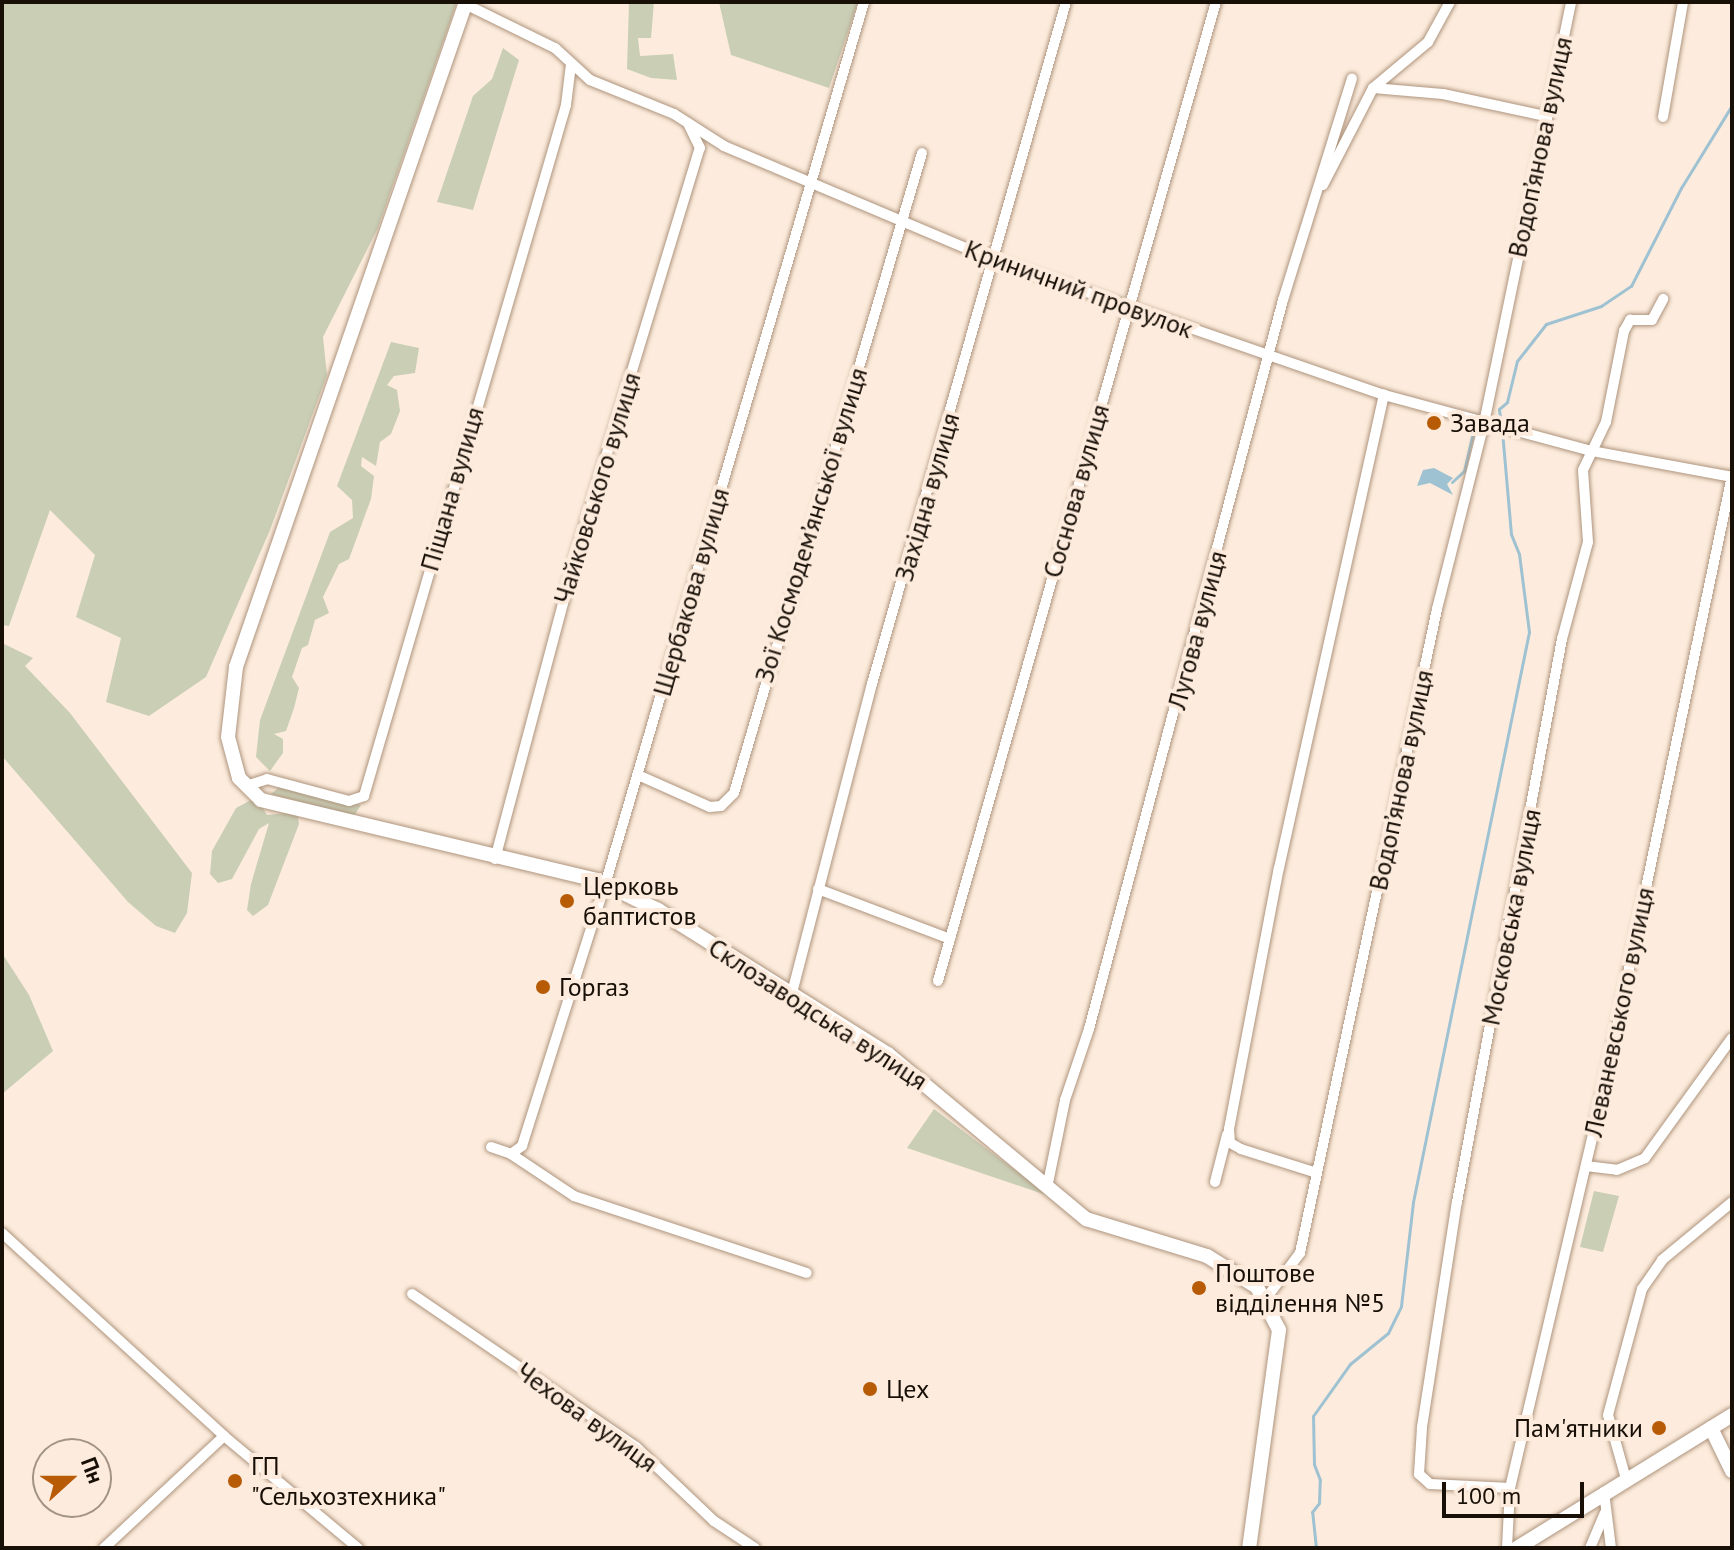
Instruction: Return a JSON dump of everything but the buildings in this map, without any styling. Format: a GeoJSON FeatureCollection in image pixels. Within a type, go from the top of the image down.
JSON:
{"type":"FeatureCollection","features":[{"type":"Feature","properties":{"kind":"street","name":"Щербакова вулиця"},"geometry":{"type":"LineString","coordinates":[[511,1154],[522,1146],[605,885],[864,2]]}},
{"type":"Feature","properties":{"kind":"street","name":"Західна вулиця"},"geometry":{"type":"LineString","coordinates":[[792,993],[818,889],[1066,2]]}},
{"type":"Feature","properties":{"kind":"street","name":"Соснова вулиця"},"geometry":{"type":"LineString","coordinates":[[938,981],[1216,2]]}},
{"type":"Feature","properties":{"kind":"street"},"geometry":{"type":"LineString","coordinates":[[1310,210],[1373,88],[1428,42],[1450,2]]}},
{"type":"Feature","properties":{"kind":"street","name":"Водоп’янова вулиця"},"geometry":{"type":"LineString","coordinates":[[1264,1301],[1300,1253],[1437,609],[1490,424],[1545,116],[1571,2]]}},
{"type":"Feature","properties":{"kind":"street"},"geometry":{"type":"LineString","coordinates":[[1663,117],[1683,2]]}},
{"type":"Feature","properties":{"kind":"street","name":"Криничний провулок"},"geometry":{"type":"LineString","coordinates":[[466,3],[555,48],[590,80],[624,90],[687,122],[724,146],[994,260],[1269,359],[1384,395],[1592,451],[1732,476]]}},
{"type":"Feature","properties":{"kind":"street"},"geometry":{"type":"LineString","coordinates":[[242,782],[228,737],[236,667],[466,3]]}},
{"type":"Feature","properties":{"kind":"street","name":"Піщана вулиця"},"geometry":{"type":"LineString","coordinates":[[242,782],[267,779],[349,801],[364,796],[568,88],[571,64]]}},
{"type":"Feature","properties":{"kind":"street","name":"Лугова вулиця"},"geometry":{"type":"LineString","coordinates":[[1048,1183],[1065,1100],[1089,1029],[1310,210],[1352,78]]}},
{"type":"Feature","properties":{"kind":"street"},"geometry":{"type":"LineString","coordinates":[[568,88],[590,80]]}},
{"type":"Feature","properties":{"kind":"street"},"geometry":{"type":"LineString","coordinates":[[1373,88],[1443,94],[1545,116]]}},
{"type":"Feature","properties":{"kind":"street"},"geometry":{"type":"LineString","coordinates":[[687,122],[700,148],[711,143],[724,146]]}},
{"type":"Feature","properties":{"kind":"street","name":"Чайковського вулиця"},"geometry":{"type":"LineString","coordinates":[[495,859],[568,579],[700,148]]}},
{"type":"Feature","properties":{"kind":"street","name":"Зої Космодем’янської вулиця"},"geometry":{"type":"LineString","coordinates":[[638,775],[710,807],[721,806],[734,793],[922,153]]}},
{"type":"Feature","properties":{"kind":"street","name":"Московська вулиця"},"geometry":{"type":"LineString","coordinates":[[1510,1488],[1430,1484],[1419,1474],[1422,1427],[1457,1202],[1557,669],[1588,542],[1583,470],[1606,422],[1624,331],[1630,320],[1652,320],[1663,299]]}},
{"type":"Feature","properties":{"kind":"street"},"geometry":{"type":"LineString","coordinates":[[1215,1182],[1229,1129],[1279,868],[1384,395]]}},
{"type":"Feature","properties":{"kind":"street","name":"Леваневського вулиця"},"geometry":{"type":"LineString","coordinates":[[1507,1548],[1510,1488],[1586,1166],[1732,476]]}},
{"type":"Feature","properties":{"kind":"street","name":"Склозаводська вулиця"},"geometry":{"type":"LineString","coordinates":[[242,782],[261,800],[605,885],[658,910],[888,1054],[1048,1183],[1086,1219],[1207,1256],[1257,1287],[1264,1301]]}},
{"type":"Feature","properties":{"kind":"street"},"geometry":{"type":"LineString","coordinates":[[818,889],[950,939]]}},
{"type":"Feature","properties":{"kind":"street"},"geometry":{"type":"LineString","coordinates":[[1586,1166],[1617,1170],[1645,1158],[1732,1038]]}},
{"type":"Feature","properties":{"kind":"street"},"geometry":{"type":"LineString","coordinates":[[1229,1129],[1230,1143],[1241,1149],[1317,1173]]}},
{"type":"Feature","properties":{"kind":"street"},"geometry":{"type":"LineString","coordinates":[[491,1147],[511,1154],[574,1196],[807,1273]]}},
{"type":"Feature","properties":{"kind":"street"},"geometry":{"type":"LineString","coordinates":[[1626,1479],[1608,1415],[1642,1289],[1662,1260],[1732,1202]]}},
{"type":"Feature","properties":{"kind":"street"},"geometry":{"type":"LineString","coordinates":[[2,1233],[224,1436],[358,1548]]}},
{"type":"Feature","properties":{"kind":"street","name":"Чехова вулиця"},"geometry":{"type":"LineString","coordinates":[[412,1294],[636,1447],[714,1521],[755,1548]]}},
{"type":"Feature","properties":{"kind":"street"},"geometry":{"type":"LineString","coordinates":[[1249,1548],[1279,1330],[1264,1301]]}},
{"type":"Feature","properties":{"kind":"street"},"geometry":{"type":"LineString","coordinates":[[1517,1548],[1564,1515],[1732,1415]]}},
{"type":"Feature","properties":{"kind":"street"},"geometry":{"type":"LineString","coordinates":[[1711,1428],[1732,1471]]}},
{"type":"Feature","properties":{"kind":"street"},"geometry":{"type":"LineString","coordinates":[[104,1548],[224,1436]]}},
{"type":"Feature","properties":{"kind":"street"},"geometry":{"type":"LineString","coordinates":[[1604,1492],[1611,1548]]}},
{"type":"Feature","properties":{"kind":"street"},"geometry":{"type":"LineString","coordinates":[[1590,1548],[1605,1512]]}},
{"type":"Feature","properties":{"kind":"green space"},"geometry":{"type":"Polygon","coordinates":[[[2,2],[457,2],[378,228],[323,337],[327,375],[270,530],[206,677],[149,716],[106,702],[121,638],[76,617],[95,555],[50,510],[9,626],[2,625],[2,2]]]}},
{"type":"Feature","properties":{"kind":"green space"},"geometry":{"type":"Polygon","coordinates":[[[629,2],[654,2],[651,38],[638,38],[640,56],[673,54],[677,80],[651,78],[627,69],[629,2]]]}},
{"type":"Feature","properties":{"kind":"green space"},"geometry":{"type":"Polygon","coordinates":[[[719,2],[858,2],[829,88],[731,55],[719,2]]]}},
{"type":"Feature","properties":{"kind":"green space"},"geometry":{"type":"Polygon","coordinates":[[[503,48],[519,60],[473,210],[437,202],[473,96],[492,79],[503,48]]]}},
{"type":"Feature","properties":{"kind":"green space"},"geometry":{"type":"Polygon","coordinates":[[[391,342],[419,348],[415,373],[394,376],[387,385],[397,390],[400,411],[391,434],[380,442],[376,466],[362,457],[361,466],[374,476],[371,499],[349,559],[339,564],[323,597],[329,613],[315,620],[308,645],[302,648],[292,677],[299,688],[294,708],[286,731],[274,734],[283,739],[283,753],[270,771],[256,757],[260,720],[330,532],[353,518],[352,500],[337,486],[391,342]]]}},
{"type":"Feature","properties":{"kind":"green space"},"geometry":{"type":"Polygon","coordinates":[[[2,643],[33,658],[25,666],[70,713],[192,873],[187,913],[175,933],[156,926],[128,902],[2,756],[2,643]]]}},
{"type":"Feature","properties":{"kind":"green space"},"geometry":{"type":"Polygon","coordinates":[[[284,783],[306,795],[361,805],[354,816],[271,794],[284,783]]]}},
{"type":"Feature","properties":{"kind":"green space"},"geometry":{"type":"Polygon","coordinates":[[[251,800],[260,803],[267,815],[297,812],[299,824],[268,905],[253,916],[247,910],[251,884],[269,823],[259,829],[232,879],[218,883],[210,874],[212,851],[236,808],[251,800]]]}},
{"type":"Feature","properties":{"kind":"green space"},"geometry":{"type":"Polygon","coordinates":[[[2,953],[29,995],[53,1051],[2,1094],[2,953]]]}},
{"type":"Feature","properties":{"kind":"green space"},"geometry":{"type":"Polygon","coordinates":[[[934,1109],[1049,1196],[907,1148],[934,1109]]]}},
{"type":"Feature","properties":{"kind":"green space"},"geometry":{"type":"Polygon","coordinates":[[[1594,1191],[1619,1196],[1603,1252],[1580,1247],[1594,1191]]]}},
{"type":"Feature","properties":{"kind":"water"},"geometry":{"type":"Polygon","coordinates":[[[1434,468],[1453,478],[1447,484],[1453,495],[1430,483],[1417,486],[1423,470],[1434,468]]]}},
{"type":"Feature","properties":{"kind":"waterway"},"geometry":{"type":"LineString","coordinates":[[1501,424],[1499,409],[1507,402],[1517,361],[1546,324],[1601,306],[1631,286],[1681,188],[1732,105]]}},
{"type":"Feature","properties":{"kind":"waterway"},"geometry":{"type":"LineString","coordinates":[[1452,482],[1464,471],[1473,432],[1495,430]]}},
{"type":"Feature","properties":{"kind":"waterway"},"geometry":{"type":"LineString","coordinates":[[1316,1548],[1312,1512],[1319,1503],[1320,1480],[1314,1464],[1313,1416],[1350,1364],[1388,1333],[1401,1306],[1413,1202],[1529,632],[1519,554],[1511,534],[1502,431]]}},
{"type":"Feature","properties":{"kind":"place","name":"Завада"},"geometry":{"type":"Point","coordinates":[1434,423]}},
{"type":"Feature","properties":{"kind":"place","name":"Церковь баптистов"},"geometry":{"type":"Point","coordinates":[567,901]}},
{"type":"Feature","properties":{"kind":"place","name":"Горгаз"},"geometry":{"type":"Point","coordinates":[543,987]}},
{"type":"Feature","properties":{"kind":"place","name":"Поштове відділення №5"},"geometry":{"type":"Point","coordinates":[1199,1288]}},
{"type":"Feature","properties":{"kind":"place","name":"Цех"},"geometry":{"type":"Point","coordinates":[870,1389]}},
{"type":"Feature","properties":{"kind":"place","name":"Пам'ятники"},"geometry":{"type":"Point","coordinates":[1659,1428]}},
{"type":"Feature","properties":{"kind":"place","name":"ГП \"Сельхозтехника\""},"geometry":{"type":"Point","coordinates":[235,1481]}}]}
